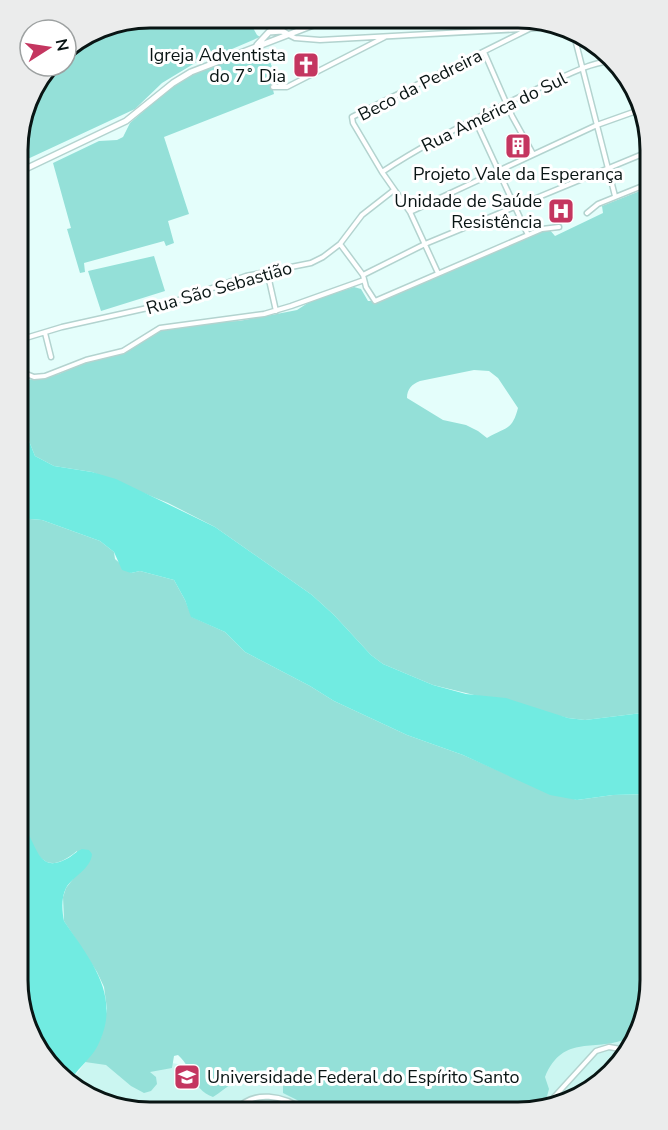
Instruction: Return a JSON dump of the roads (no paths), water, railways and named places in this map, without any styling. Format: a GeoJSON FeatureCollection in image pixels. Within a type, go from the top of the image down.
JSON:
{"type":"FeatureCollection","features":[{"type":"Feature","properties":{"kind":"main road"},"geometry":{"type":"LineString","coordinates":[[28,168],[126,121],[173,83],[191,72],[298,28]]}},
{"type":"Feature","properties":{"kind":"main road"},"geometry":{"type":"LineString","coordinates":[[256,47],[269,32],[284,32]]}},
{"type":"Feature","properties":{"kind":"street"},"geometry":{"type":"LineString","coordinates":[[269,32],[274,28]]}},
{"type":"Feature","properties":{"kind":"street"},"geometry":{"type":"LineString","coordinates":[[284,28],[284,32],[295,38],[320,40],[526,29]]}},
{"type":"Feature","properties":{"kind":"street","name":"Beco da Pedreira"},"geometry":{"type":"LineString","coordinates":[[438,273],[410,212],[382,172],[353,123],[352,117],[528,29]]}},
{"type":"Feature","properties":{"kind":"street"},"geometry":{"type":"LineString","coordinates":[[273,87],[287,87],[389,35]]}},
{"type":"Feature","properties":{"kind":"street"},"geometry":{"type":"LineString","coordinates":[[576,44],[615,196]]}},
{"type":"Feature","properties":{"kind":"street"},"geometry":{"type":"LineString","coordinates":[[484,52],[512,117],[533,154]]}},
{"type":"Feature","properties":{"kind":"street","name":"Rua América do Sul"},"geometry":{"type":"LineString","coordinates":[[382,172],[409,154],[507,103],[581,68],[603,63]]}},
{"type":"Feature","properties":{"kind":"street"},"geometry":{"type":"LineString","coordinates":[[410,212],[597,125],[633,112]]}},
{"type":"Feature","properties":{"kind":"street"},"geometry":{"type":"LineString","coordinates":[[475,120],[528,235]]}},
{"type":"Feature","properties":{"kind":"street"},"geometry":{"type":"LineString","coordinates":[[363,275],[425,244],[640,154]]}},
{"type":"Feature","properties":{"kind":"street"},"geometry":{"type":"LineString","coordinates":[[587,213],[598,204],[640,187]]}},
{"type":"Feature","properties":{"kind":"street","name":"Rua São Sebastião"},"geometry":{"type":"LineString","coordinates":[[28,338],[176,301],[246,276],[311,262],[323,257],[340,244],[362,215],[394,190]]}},
{"type":"Feature","properties":{"kind":"street"},"geometry":{"type":"LineString","coordinates":[[340,244],[363,275],[373,300],[376,301],[542,229],[558,227]]}},
{"type":"Feature","properties":{"kind":"street"},"geometry":{"type":"LineString","coordinates":[[267,272],[276,311]]}},
{"type":"Feature","properties":{"kind":"street"},"geometry":{"type":"LineString","coordinates":[[28,375],[34,377],[45,376],[86,360],[123,351],[160,328],[264,314],[364,280]]}},
{"type":"Feature","properties":{"kind":"street"},"geometry":{"type":"LineString","coordinates":[[45,333],[51,357]]}},
{"type":"Feature","properties":{"kind":"street"},"geometry":{"type":"LineString","coordinates":[[555,1095],[592,1054],[599,1049],[618,1049]]}},
{"type":"Feature","properties":{"kind":"street"},"geometry":{"type":"LineString","coordinates":[[245,1102],[264,1096],[288,1102]]}},
{"type":"Feature","properties":{"kind":"place","name":"Igreja Adventista do 7˚ Dia"},"geometry":{"type":"Point","coordinates":[306,65]}},
{"type":"Feature","properties":{"kind":"place","name":"Projeto Vale da Esperança"},"geometry":{"type":"Point","coordinates":[518,146]}},
{"type":"Feature","properties":{"kind":"place","name":"Unidade de Saúde Resistência"},"geometry":{"type":"Point","coordinates":[561,211]}},
{"type":"Feature","properties":{"kind":"place","name":"Universidade Federal do Espírito Santo"},"geometry":{"type":"Point","coordinates":[187,1077]}}]}
